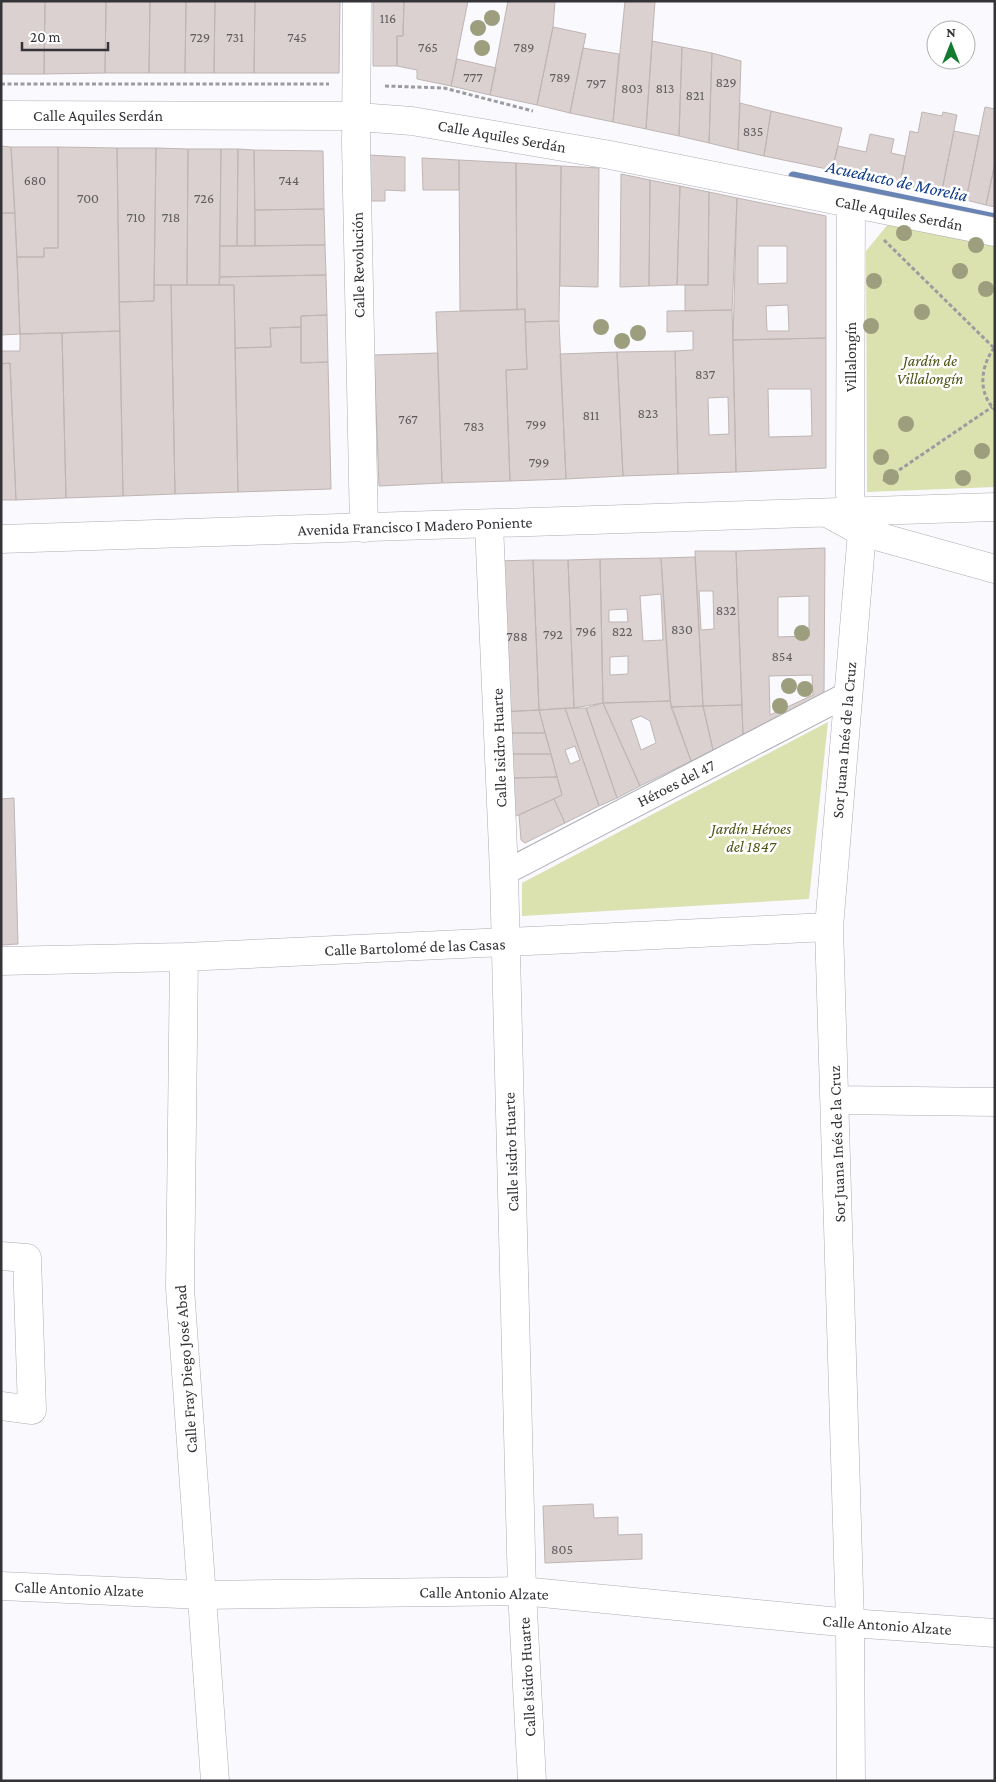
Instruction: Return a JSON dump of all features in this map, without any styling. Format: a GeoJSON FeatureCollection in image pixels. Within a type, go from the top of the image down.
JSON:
{"type":"FeatureCollection","features":[{"type":"Feature","properties":{"kind":"street","name":"Calle Revolución"},"geometry":{"type":"LineString","coordinates":[[357,1],[356,116],[364,528]]}},
{"type":"Feature","properties":{"kind":"street","name":"Calle Aquiles Serdán"},"geometry":{"type":"LineString","coordinates":[[1,115],[356,116],[412,121],[610,155],[995,232]]}},
{"type":"Feature","properties":{"kind":"street","name":"Villalongín"},"geometry":{"type":"LineString","coordinates":[[847,519],[851,204]]}},
{"type":"Feature","properties":{"kind":"street","name":"Avenida Francisco I Madero Poniente"},"geometry":{"type":"LineString","coordinates":[[1,539],[488,524],[847,519],[995,507]]}},
{"type":"Feature","properties":{"kind":"street"},"geometry":{"type":"LineString","coordinates":[[847,519],[995,569]]}},
{"type":"Feature","properties":{"kind":"street","name":"Sor Juana Inés de la Cruz"},"geometry":{"type":"LineString","coordinates":[[847,519],[848,694],[829,928],[836,1100],[850,1623],[851,1781]]}},
{"type":"Feature","properties":{"kind":"street","name":"Calle Isidro Huarte"},"geometry":{"type":"LineString","coordinates":[[488,524],[504,874],[522,1591],[532,1781]]}},
{"type":"Feature","properties":{"kind":"street","name":"Héroes del 47"},"geometry":{"type":"LineString","coordinates":[[504,874],[848,694]]}},
{"type":"Feature","properties":{"kind":"street","name":"Calle Bartolomé de las Casas"},"geometry":{"type":"LineString","coordinates":[[1,961],[184,957],[829,928]]}},
{"type":"Feature","properties":{"kind":"street","name":"Calle Fray Diego José Abad"},"geometry":{"type":"LineString","coordinates":[[184,957],[180,1288],[215,1781]]}},
{"type":"Feature","properties":{"kind":"street"},"geometry":{"type":"LineString","coordinates":[[836,1100],[995,1102]]}},
{"type":"Feature","properties":{"kind":"street"},"geometry":{"type":"LineString","coordinates":[[1,1256],[27,1258],[32,1410],[1,1406]]}},
{"type":"Feature","properties":{"kind":"street","name":"Calle Antonio Alzate"},"geometry":{"type":"LineString","coordinates":[[1,1586],[202,1595],[522,1591],[850,1623],[995,1633]]}},
{"type":"Feature","properties":{"kind":"path"},"geometry":{"type":"LineString","coordinates":[[1,84],[356,84]]}},
{"type":"Feature","properties":{"kind":"path"},"geometry":{"type":"LineString","coordinates":[[875,487],[994,409],[986,396],[983,371],[987,358],[994,348],[878,235]]}},
{"type":"Feature","properties":{"kind":"green space","name":"Jardín de Villalongín"},"geometry":{"type":"Polygon","coordinates":[[[889,223],[995,243],[995,487],[867,492],[866,251],[889,223]]]}},
{"type":"Feature","properties":{"kind":"green space","name":"Jardín Héroes del 1847"},"geometry":{"type":"Polygon","coordinates":[[[828,722],[809,899],[522,916],[522,883],[828,722]]]}},
{"type":"Feature","properties":{"kind":"building"},"geometry":{"type":"Polygon","coordinates":[[[1,1],[45,1],[44,74],[1,74],[1,1]]]}},
{"type":"Feature","properties":{"kind":"building"},"geometry":{"type":"Polygon","coordinates":[[[45,1],[106,1],[105,73],[44,74],[45,1]]]}},
{"type":"Feature","properties":{"kind":"building"},"geometry":{"type":"Polygon","coordinates":[[[106,1],[150,1],[149,73],[105,73],[106,1]]]}},
{"type":"Feature","properties":{"kind":"building"},"geometry":{"type":"Polygon","coordinates":[[[150,1],[186,1],[185,73],[149,73],[150,1]]]}},
{"type":"Feature","properties":{"kind":"building"},"geometry":{"type":"Polygon","coordinates":[[[186,1],[215,1],[214,73],[185,73],[186,1]]]}},
{"type":"Feature","properties":{"kind":"building"},"geometry":{"type":"Polygon","coordinates":[[[215,1],[255,1],[254,73],[214,73],[215,1]]]}},
{"type":"Feature","properties":{"kind":"building"},"geometry":{"type":"Polygon","coordinates":[[[255,1],[340,1],[339,73],[254,73],[255,1]]]}},
{"type":"Feature","properties":{"kind":"building"},"geometry":{"type":"Polygon","coordinates":[[[373,1],[404,1],[403,36],[397,36],[397,66],[373,66],[373,1]]]}},
{"type":"Feature","properties":{"kind":"building"},"geometry":{"type":"Polygon","coordinates":[[[404,1],[468,1],[451,86],[417,79],[417,70],[397,66],[397,36],[403,36],[404,1]]]}},
{"type":"Feature","properties":{"kind":"building"},"geometry":{"type":"Polygon","coordinates":[[[508,1],[555,1],[553,27],[537,105],[490,95],[508,1]]]}},
{"type":"Feature","properties":{"kind":"building"},"geometry":{"type":"Polygon","coordinates":[[[625,1],[655,1],[646,129],[613,122],[625,1]]]}},
{"type":"Feature","properties":{"kind":"building"},"geometry":{"type":"Polygon","coordinates":[[[553,27],[586,34],[570,113],[537,105],[553,27]]]}},
{"type":"Feature","properties":{"kind":"building"},"geometry":{"type":"Polygon","coordinates":[[[652,41],[682,47],[679,136],[646,129],[652,41]]]}},
{"type":"Feature","properties":{"kind":"building"},"geometry":{"type":"Polygon","coordinates":[[[682,47],[712,53],[709,143],[679,136],[682,47]]]}},
{"type":"Feature","properties":{"kind":"building"},"geometry":{"type":"Polygon","coordinates":[[[583,48],[619,54],[613,122],[570,113],[583,48]]]}},
{"type":"Feature","properties":{"kind":"building"},"geometry":{"type":"Polygon","coordinates":[[[712,53],[741,61],[738,150],[709,143],[712,53]]]}},
{"type":"Feature","properties":{"kind":"building"},"geometry":{"type":"Polygon","coordinates":[[[457,59],[496,68],[490,95],[451,86],[457,59]]]}},
{"type":"Feature","properties":{"kind":"building"},"geometry":{"type":"Polygon","coordinates":[[[740,103],[771,111],[764,156],[738,150],[740,103]]]}},
{"type":"Feature","properties":{"kind":"building"},"geometry":{"type":"Polygon","coordinates":[[[985,107],[995,109],[995,163],[986,205],[966,200],[985,107]]]}},
{"type":"Feature","properties":{"kind":"building"},"geometry":{"type":"Polygon","coordinates":[[[771,111],[842,128],[832,170],[764,156],[771,111]]]}},
{"type":"Feature","properties":{"kind":"building"},"geometry":{"type":"Polygon","coordinates":[[[922,112],[942,116],[943,112],[957,115],[941,195],[900,185],[910,131],[918,133],[922,112]]]}},
{"type":"Feature","properties":{"kind":"building"},"geometry":{"type":"Polygon","coordinates":[[[954,131],[979,136],[966,200],[941,195],[954,131]]]}},
{"type":"Feature","properties":{"kind":"building"},"geometry":{"type":"Polygon","coordinates":[[[870,134],[894,139],[891,153],[905,156],[900,185],[832,170],[838,146],[866,152],[870,134]]]}},
{"type":"Feature","properties":{"kind":"building"},"geometry":{"type":"Polygon","coordinates":[[[1,146],[11,147],[15,213],[1,213],[1,146]]]}},
{"type":"Feature","properties":{"kind":"building"},"geometry":{"type":"Polygon","coordinates":[[[11,147],[58,147],[58,248],[44,248],[44,257],[17,257],[11,147]]]}},
{"type":"Feature","properties":{"kind":"building"},"geometry":{"type":"Polygon","coordinates":[[[58,147],[117,148],[120,331],[20,334],[17,257],[44,257],[44,248],[58,248],[58,147]]]}},
{"type":"Feature","properties":{"kind":"building"},"geometry":{"type":"Polygon","coordinates":[[[117,148],[156,148],[154,301],[119,302],[117,148]]]}},
{"type":"Feature","properties":{"kind":"building"},"geometry":{"type":"Polygon","coordinates":[[[156,148],[188,149],[187,285],[154,285],[156,148]]]}},
{"type":"Feature","properties":{"kind":"building"},"geometry":{"type":"Polygon","coordinates":[[[188,149],[221,149],[219,285],[187,285],[188,149]]]}},
{"type":"Feature","properties":{"kind":"building"},"geometry":{"type":"Polygon","coordinates":[[[221,149],[238,149],[237,246],[220,246],[221,149]]]}},
{"type":"Feature","properties":{"kind":"building"},"geometry":{"type":"Polygon","coordinates":[[[238,149],[254,150],[255,246],[237,246],[238,149]]]}},
{"type":"Feature","properties":{"kind":"building"},"geometry":{"type":"Polygon","coordinates":[[[254,150],[323,151],[324,209],[255,210],[254,150]]]}},
{"type":"Feature","properties":{"kind":"building"},"geometry":{"type":"Polygon","coordinates":[[[368,155],[405,157],[405,191],[385,190],[385,201],[369,201],[368,155]]]}},
{"type":"Feature","properties":{"kind":"building"},"geometry":{"type":"Polygon","coordinates":[[[422,158],[459,160],[459,190],[423,190],[422,158]]]}},
{"type":"Feature","properties":{"kind":"building"},"geometry":{"type":"Polygon","coordinates":[[[459,160],[516,163],[517,310],[460,311],[459,160]]]}},
{"type":"Feature","properties":{"kind":"building"},"geometry":{"type":"Polygon","coordinates":[[[516,163],[561,166],[559,321],[525,322],[525,309],[517,310],[516,163]]]}},
{"type":"Feature","properties":{"kind":"building"},"geometry":{"type":"Polygon","coordinates":[[[995,163],[995,207],[986,205],[995,163]]]}},
{"type":"Feature","properties":{"kind":"building"},"geometry":{"type":"Polygon","coordinates":[[[561,166],[599,168],[598,287],[560,286],[561,166]]]}},
{"type":"Feature","properties":{"kind":"building"},"geometry":{"type":"Polygon","coordinates":[[[621,174],[650,180],[649,286],[620,287],[621,174]]]}},
{"type":"Feature","properties":{"kind":"building"},"geometry":{"type":"Polygon","coordinates":[[[650,180],[680,186],[677,285],[649,286],[650,180]]]}},
{"type":"Feature","properties":{"kind":"building"},"geometry":{"type":"Polygon","coordinates":[[[680,186],[709,192],[708,285],[677,285],[680,186]]]}},
{"type":"Feature","properties":{"kind":"building"},"geometry":{"type":"Polygon","coordinates":[[[709,192],[737,198],[732,310],[685,311],[685,285],[708,285],[709,192]]]}},
{"type":"Feature","properties":{"kind":"building"},"geometry":{"type":"Polygon","coordinates":[[[737,198],[826,216],[826,338],[733,340],[737,198]],[[758,246],[758,284],[787,283],[787,246],[758,246]],[[788,305],[766,306],[767,331],[789,331],[788,305]]]}},
{"type":"Feature","properties":{"kind":"building"},"geometry":{"type":"Polygon","coordinates":[[[324,209],[325,245],[255,246],[255,210],[324,209]]]}},
{"type":"Feature","properties":{"kind":"building"},"geometry":{"type":"Polygon","coordinates":[[[1,213],[15,213],[20,334],[1,335],[1,213]]]}},
{"type":"Feature","properties":{"kind":"building"},"geometry":{"type":"Polygon","coordinates":[[[325,245],[326,275],[220,277],[220,246],[325,245]]]}},
{"type":"Feature","properties":{"kind":"building"},"geometry":{"type":"Polygon","coordinates":[[[326,275],[327,315],[301,316],[301,327],[270,328],[271,347],[235,348],[234,285],[219,285],[220,277],[326,275]]]}},
{"type":"Feature","properties":{"kind":"building"},"geometry":{"type":"Polygon","coordinates":[[[154,285],[171,285],[175,494],[123,496],[119,302],[154,301],[154,285]]]}},
{"type":"Feature","properties":{"kind":"building"},"geometry":{"type":"Polygon","coordinates":[[[171,285],[234,285],[238,492],[175,494],[171,285]]]}},
{"type":"Feature","properties":{"kind":"building"},"geometry":{"type":"Polygon","coordinates":[[[525,309],[527,369],[506,370],[510,481],[442,483],[436,312],[525,309]]]}},
{"type":"Feature","properties":{"kind":"building"},"geometry":{"type":"Polygon","coordinates":[[[732,310],[736,472],[678,474],[675,351],[693,350],[693,331],[667,332],[667,311],[732,310]],[[728,397],[708,398],[709,435],[729,434],[728,397]]]}},
{"type":"Feature","properties":{"kind":"building"},"geometry":{"type":"Polygon","coordinates":[[[327,315],[328,362],[301,363],[301,316],[327,315]]]}},
{"type":"Feature","properties":{"kind":"building"},"geometry":{"type":"Polygon","coordinates":[[[559,321],[566,479],[510,481],[506,370],[527,369],[525,322],[559,321]]]}},
{"type":"Feature","properties":{"kind":"building"},"geometry":{"type":"Polygon","coordinates":[[[301,327],[301,363],[328,362],[331,489],[238,492],[235,348],[271,347],[270,328],[301,327]]]}},
{"type":"Feature","properties":{"kind":"building"},"geometry":{"type":"Polygon","coordinates":[[[120,331],[123,496],[66,498],[62,333],[120,331]]]}},
{"type":"Feature","properties":{"kind":"building"},"geometry":{"type":"Polygon","coordinates":[[[62,333],[66,498],[16,500],[10,363],[1,364],[1,351],[20,351],[20,334],[62,333]]]}},
{"type":"Feature","properties":{"kind":"building"},"geometry":{"type":"Polygon","coordinates":[[[826,338],[826,468],[736,472],[733,340],[826,338]],[[768,389],[769,437],[812,436],[811,389],[768,389]]]}},
{"type":"Feature","properties":{"kind":"building"},"geometry":{"type":"Polygon","coordinates":[[[675,351],[678,474],[623,476],[617,352],[675,351]]]}},
{"type":"Feature","properties":{"kind":"building"},"geometry":{"type":"Polygon","coordinates":[[[617,352],[623,476],[566,479],[560,354],[617,352]]]}},
{"type":"Feature","properties":{"kind":"building"},"geometry":{"type":"Polygon","coordinates":[[[438,353],[442,483],[379,486],[374,355],[438,353]]]}},
{"type":"Feature","properties":{"kind":"building"},"geometry":{"type":"Polygon","coordinates":[[[10,363],[16,500],[1,500],[1,364],[10,363]]]}},
{"type":"Feature","properties":{"kind":"building"},"geometry":{"type":"Polygon","coordinates":[[[825,548],[824,694],[743,736],[736,551],[825,548]],[[809,596],[778,597],[778,637],[809,636],[809,596]],[[812,675],[769,676],[770,715],[813,695],[812,675]]]}},
{"type":"Feature","properties":{"kind":"building"},"geometry":{"type":"Polygon","coordinates":[[[695,551],[736,551],[742,705],[703,706],[695,551]],[[699,591],[701,630],[714,629],[713,591],[699,591]]]}},
{"type":"Feature","properties":{"kind":"building"},"geometry":{"type":"Polygon","coordinates":[[[695,557],[703,706],[671,707],[661,558],[695,557]]]}},
{"type":"Feature","properties":{"kind":"building"},"geometry":{"type":"Polygon","coordinates":[[[661,558],[670,701],[603,703],[600,559],[661,558]],[[661,594],[640,596],[643,641],[663,640],[661,594]],[[627,609],[609,610],[609,622],[628,622],[627,609]],[[628,656],[610,657],[610,675],[628,674],[628,656]]]}},
{"type":"Feature","properties":{"kind":"building"},"geometry":{"type":"Polygon","coordinates":[[[600,559],[603,703],[574,708],[568,560],[600,559]]]}},
{"type":"Feature","properties":{"kind":"building"},"geometry":{"type":"Polygon","coordinates":[[[533,560],[568,560],[574,708],[539,710],[533,560]]]}},
{"type":"Feature","properties":{"kind":"building"},"geometry":{"type":"Polygon","coordinates":[[[533,560],[539,710],[500,712],[495,561],[533,560]]]}},
{"type":"Feature","properties":{"kind":"building"},"geometry":{"type":"Polygon","coordinates":[[[670,701],[691,761],[640,786],[603,703],[670,701]],[[641,716],[631,720],[641,750],[656,743],[650,721],[641,716]]]}},
{"type":"Feature","properties":{"kind":"building"},"geometry":{"type":"Polygon","coordinates":[[[603,703],[640,786],[617,798],[586,708],[603,703]]]}},
{"type":"Feature","properties":{"kind":"building"},"geometry":{"type":"Polygon","coordinates":[[[742,705],[743,736],[713,750],[703,706],[742,705]]]}},
{"type":"Feature","properties":{"kind":"building"},"geometry":{"type":"Polygon","coordinates":[[[703,706],[713,750],[691,761],[671,707],[703,706]]]}},
{"type":"Feature","properties":{"kind":"building"},"geometry":{"type":"Polygon","coordinates":[[[565,708],[599,806],[565,823],[554,799],[562,795],[539,710],[565,708]],[[575,746],[565,750],[570,764],[580,760],[575,746]]]}},
{"type":"Feature","properties":{"kind":"building"},"geometry":{"type":"Polygon","coordinates":[[[565,708],[586,708],[617,798],[599,806],[565,708]]]}},
{"type":"Feature","properties":{"kind":"building"},"geometry":{"type":"Polygon","coordinates":[[[539,710],[545,733],[500,733],[500,712],[539,710]]]}},
{"type":"Feature","properties":{"kind":"building"},"geometry":{"type":"Polygon","coordinates":[[[500,733],[545,733],[551,754],[501,754],[500,733]]]}},
{"type":"Feature","properties":{"kind":"building"},"geometry":{"type":"Polygon","coordinates":[[[501,754],[551,754],[557,777],[513,778],[501,754]]]}},
{"type":"Feature","properties":{"kind":"building"},"geometry":{"type":"Polygon","coordinates":[[[557,777],[562,795],[503,822],[513,778],[557,777]]]}},
{"type":"Feature","properties":{"kind":"building"},"geometry":{"type":"Polygon","coordinates":[[[14,798],[18,944],[1,945],[1,799],[14,798]]]}},
{"type":"Feature","properties":{"kind":"building"},"geometry":{"type":"Polygon","coordinates":[[[554,799],[565,823],[525,843],[521,840],[519,815],[554,799]]]}},
{"type":"Feature","properties":{"kind":"building"},"geometry":{"type":"Polygon","coordinates":[[[593,1504],[594,1518],[618,1517],[618,1535],[642,1534],[642,1559],[545,1563],[543,1506],[593,1504]]]}},
{"type":"Feature","properties":{"kind":"waterway","name":"Acueducto de Morelia"},"geometry":{"type":"LineString","coordinates":[[793,176],[995,218]]}}]}
